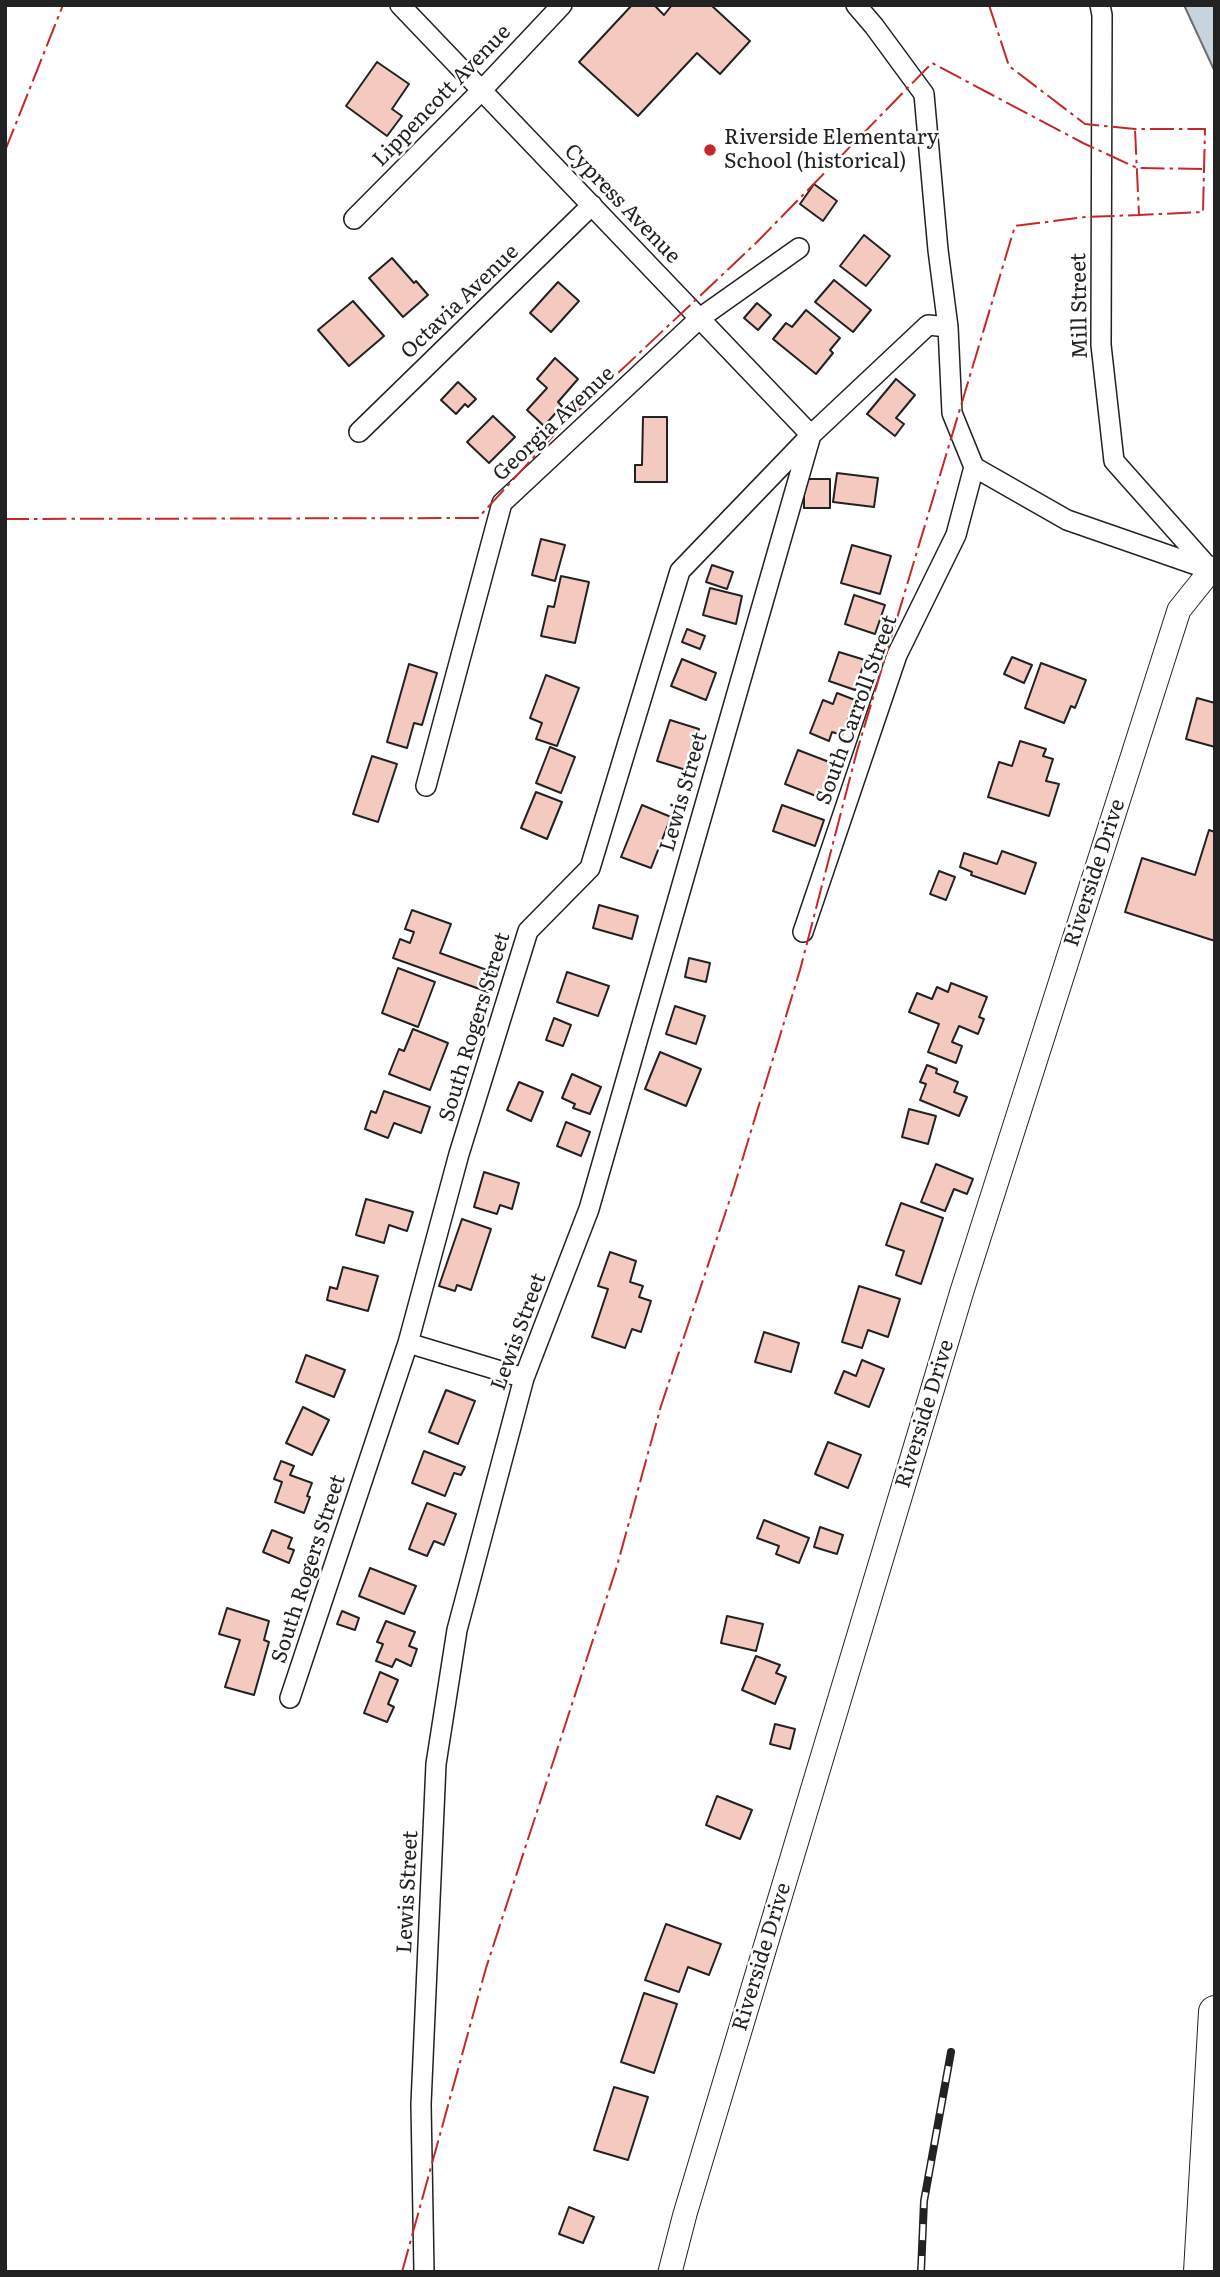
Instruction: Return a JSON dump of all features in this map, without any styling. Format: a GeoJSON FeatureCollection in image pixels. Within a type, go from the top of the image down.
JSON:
{"type":"FeatureCollection","features":[{"type":"Feature","properties":{"kind":"highway"},"geometry":{"type":"LineString","coordinates":[[1200,2272],[1215,2012]]}},
{"type":"Feature","properties":{"kind":"street","name":"Cypress Avenue"},"geometry":{"type":"LineString","coordinates":[[400,5],[811,435]]}},
{"type":"Feature","properties":{"kind":"street","name":"Lippencott Avenue"},"geometry":{"type":"LineString","coordinates":[[354,219],[562,5]]}},
{"type":"Feature","properties":{"kind":"street"},"geometry":{"type":"LineString","coordinates":[[856,5],[924,94],[948,327],[952,413],[974,467],[1067,520],[1213,569]]}},
{"type":"Feature","properties":{"kind":"street","name":"Mill Street"},"geometry":{"type":"LineString","coordinates":[[1100,5],[1101,345],[1114,461],[1213,569]]}},
{"type":"Feature","properties":{"kind":"street","name":"Octavia Avenue"},"geometry":{"type":"LineString","coordinates":[[359,432],[592,205]]}},
{"type":"Feature","properties":{"kind":"street","name":"Georgia Avenue"},"geometry":{"type":"LineString","coordinates":[[426,786],[502,503],[700,318],[799,248]]}},
{"type":"Feature","properties":{"kind":"street","name":"South Rogers Street"},"geometry":{"type":"LineString","coordinates":[[290,1698],[408,1343],[459,1154],[528,931],[590,868],[680,571],[811,435],[928,325],[948,327]]}},
{"type":"Feature","properties":{"kind":"street","name":"Lewis Street"},"geometry":{"type":"LineString","coordinates":[[424,2272],[421,2104],[436,1764],[457,1630],[524,1378],[589,1209],[811,435]]}},
{"type":"Feature","properties":{"kind":"street","name":"South Carroll Street"},"geometry":{"type":"LineString","coordinates":[[803,932],[897,655],[956,535],[974,467]]}},
{"type":"Feature","properties":{"kind":"street","name":"Riverside Drive"},"geometry":{"type":"LineString","coordinates":[[670,2272],[685,2214],[962,1291],[1179,610],[1213,569]]}},
{"type":"Feature","properties":{"kind":"street"},"geometry":{"type":"LineString","coordinates":[[408,1343],[524,1378]]}},
{"type":"Feature","properties":{"kind":"shaded area"},"geometry":{"type":"Polygon","coordinates":[[[1184,5],[1215,5],[1215,72],[1184,5]]]}},
{"type":"Feature","properties":{"kind":"building"},"geometry":{"type":"Polygon","coordinates":[[[632,5],[654,5],[664,15],[672,5],[711,5],[750,41],[720,74],[697,53],[638,116],[579,62],[632,5]]]}},
{"type":"Feature","properties":{"kind":"building"},"geometry":{"type":"Polygon","coordinates":[[[377,62],[409,84],[392,109],[402,116],[387,136],[346,106],[377,62]]]}},
{"type":"Feature","properties":{"kind":"building"},"geometry":{"type":"Polygon","coordinates":[[[814,184],[837,201],[823,221],[800,204],[814,184]]]}},
{"type":"Feature","properties":{"kind":"building"},"geometry":{"type":"Polygon","coordinates":[[[864,235],[890,256],[866,286],[840,266],[864,235]]]}},
{"type":"Feature","properties":{"kind":"building"},"geometry":{"type":"Polygon","coordinates":[[[392,258],[428,295],[403,317],[369,278],[392,258]]]}},
{"type":"Feature","properties":{"kind":"building"},"geometry":{"type":"Polygon","coordinates":[[[834,280],[871,310],[853,332],[815,302],[834,280]]]}},
{"type":"Feature","properties":{"kind":"building"},"geometry":{"type":"Polygon","coordinates":[[[558,282],[579,301],[551,332],[530,313],[558,282]]]}},
{"type":"Feature","properties":{"kind":"building"},"geometry":{"type":"Polygon","coordinates":[[[353,301],[384,336],[349,366],[318,330],[353,301]]]}},
{"type":"Feature","properties":{"kind":"building"},"geometry":{"type":"Polygon","coordinates":[[[757,303],[771,315],[758,330],[744,318],[757,303]]]}},
{"type":"Feature","properties":{"kind":"building"},"geometry":{"type":"Polygon","coordinates":[[[806,310],[840,338],[830,350],[833,353],[816,374],[773,339],[786,323],[792,327],[806,310]]]}},
{"type":"Feature","properties":{"kind":"building"},"geometry":{"type":"Polygon","coordinates":[[[555,358],[578,379],[558,402],[562,406],[544,426],[527,410],[547,388],[537,379],[555,358]]]}},
{"type":"Feature","properties":{"kind":"building"},"geometry":{"type":"Polygon","coordinates":[[[896,379],[915,395],[896,418],[904,424],[895,436],[867,414],[896,379]]]}},
{"type":"Feature","properties":{"kind":"building"},"geometry":{"type":"Polygon","coordinates":[[[458,382],[476,399],[468,407],[465,404],[456,414],[441,400],[458,382]]]}},
{"type":"Feature","properties":{"kind":"building"},"geometry":{"type":"Polygon","coordinates":[[[493,416],[515,437],[489,463],[467,442],[493,416]]]}},
{"type":"Feature","properties":{"kind":"building"},"geometry":{"type":"Polygon","coordinates":[[[643,417],[667,417],[667,482],[635,482],[635,465],[642,465],[643,417]]]}},
{"type":"Feature","properties":{"kind":"building"},"geometry":{"type":"Polygon","coordinates":[[[837,473],[878,478],[874,507],[833,502],[837,473]]]}},
{"type":"Feature","properties":{"kind":"building"},"geometry":{"type":"Polygon","coordinates":[[[804,479],[830,479],[830,508],[804,508],[804,479]]]}},
{"type":"Feature","properties":{"kind":"building"},"geometry":{"type":"Polygon","coordinates":[[[541,539],[565,545],[555,581],[532,575],[541,539]]]}},
{"type":"Feature","properties":{"kind":"building"},"geometry":{"type":"Polygon","coordinates":[[[852,545],[891,556],[880,594],[841,583],[852,545]]]}},
{"type":"Feature","properties":{"kind":"building"},"geometry":{"type":"Polygon","coordinates":[[[712,565],[733,572],[727,589],[706,582],[712,565]]]}},
{"type":"Feature","properties":{"kind":"building"},"geometry":{"type":"Polygon","coordinates":[[[561,576],[589,582],[575,643],[541,636],[548,606],[554,607],[561,576]]]}},
{"type":"Feature","properties":{"kind":"building"},"geometry":{"type":"Polygon","coordinates":[[[710,588],[742,596],[736,624],[703,615],[710,588]]]}},
{"type":"Feature","properties":{"kind":"building"},"geometry":{"type":"Polygon","coordinates":[[[854,595],[885,605],[875,634],[845,624],[854,595]]]}},
{"type":"Feature","properties":{"kind":"building"},"geometry":{"type":"Polygon","coordinates":[[[687,629],[705,636],[700,649],[682,642],[687,629]]]}},
{"type":"Feature","properties":{"kind":"building"},"geometry":{"type":"Polygon","coordinates":[[[839,652],[865,660],[855,690],[829,681],[839,652]]]}},
{"type":"Feature","properties":{"kind":"building"},"geometry":{"type":"Polygon","coordinates":[[[1012,657],[1032,665],[1024,683],[1004,674],[1012,657]]]}},
{"type":"Feature","properties":{"kind":"building"},"geometry":{"type":"Polygon","coordinates":[[[682,659],[716,673],[706,700],[671,686],[682,659]]]}},
{"type":"Feature","properties":{"kind":"building"},"geometry":{"type":"Polygon","coordinates":[[[1041,663],[1086,680],[1075,708],[1071,706],[1064,723],[1025,708],[1041,663]]]}},
{"type":"Feature","properties":{"kind":"building"},"geometry":{"type":"Polygon","coordinates":[[[409,664],[437,673],[422,725],[414,723],[407,748],[387,742],[409,664]]]}},
{"type":"Feature","properties":{"kind":"building"},"geometry":{"type":"Polygon","coordinates":[[[546,675],[579,688],[557,746],[536,739],[542,723],[530,718],[546,675]]]}},
{"type":"Feature","properties":{"kind":"building"},"geometry":{"type":"Polygon","coordinates":[[[837,693],[855,700],[842,735],[832,732],[829,741],[810,733],[823,700],[833,704],[837,693]]]}},
{"type":"Feature","properties":{"kind":"building"},"geometry":{"type":"Polygon","coordinates":[[[1197,698],[1215,703],[1215,747],[1186,739],[1197,698]]]}},
{"type":"Feature","properties":{"kind":"building"},"geometry":{"type":"Polygon","coordinates":[[[670,720],[699,729],[686,770],[657,761],[670,720]]]}},
{"type":"Feature","properties":{"kind":"building"},"geometry":{"type":"Polygon","coordinates":[[[1020,741],[1046,749],[1043,756],[1053,759],[1046,781],[1059,784],[1049,816],[988,797],[999,762],[1012,766],[1020,741]]]}},
{"type":"Feature","properties":{"kind":"building"},"geometry":{"type":"Polygon","coordinates":[[[550,747],[575,757],[561,793],[536,783],[550,747]]]}},
{"type":"Feature","properties":{"kind":"building"},"geometry":{"type":"Polygon","coordinates":[[[798,750],[837,765],[824,799],[785,784],[798,750]]]}},
{"type":"Feature","properties":{"kind":"building"},"geometry":{"type":"Polygon","coordinates":[[[372,756],[397,764],[378,822],[353,814],[372,756]]]}},
{"type":"Feature","properties":{"kind":"building"},"geometry":{"type":"Polygon","coordinates":[[[536,792],[562,802],[547,839],[521,828],[536,792]]]}},
{"type":"Feature","properties":{"kind":"building"},"geometry":{"type":"Polygon","coordinates":[[[642,805],[671,817],[651,868],[621,857],[642,805]]]}},
{"type":"Feature","properties":{"kind":"building"},"geometry":{"type":"Polygon","coordinates":[[[782,805],[824,820],[815,846],[773,831],[782,805]]]}},
{"type":"Feature","properties":{"kind":"building"},"geometry":{"type":"Polygon","coordinates":[[[1209,830],[1215,832],[1215,941],[1125,912],[1142,858],[1195,875],[1209,830]]]}},
{"type":"Feature","properties":{"kind":"building"},"geometry":{"type":"Polygon","coordinates":[[[1002,851],[1036,863],[1025,894],[971,875],[972,872],[960,867],[964,853],[997,864],[1002,851]]]}},
{"type":"Feature","properties":{"kind":"building"},"geometry":{"type":"Polygon","coordinates":[[[939,871],[955,877],[946,900],[930,894],[939,871]]]}},
{"type":"Feature","properties":{"kind":"building"},"geometry":{"type":"Polygon","coordinates":[[[599,905],[638,916],[632,939],[593,928],[599,905]]]}},
{"type":"Feature","properties":{"kind":"building"},"geometry":{"type":"Polygon","coordinates":[[[412,910],[451,924],[440,953],[495,973],[488,992],[393,958],[400,939],[410,943],[414,932],[405,929],[412,910]]]}},
{"type":"Feature","properties":{"kind":"building"},"geometry":{"type":"Polygon","coordinates":[[[689,958],[710,963],[706,982],[685,977],[689,958]]]}},
{"type":"Feature","properties":{"kind":"building"},"geometry":{"type":"Polygon","coordinates":[[[398,968],[435,982],[418,1027],[382,1013],[398,968]]]}},
{"type":"Feature","properties":{"kind":"building"},"geometry":{"type":"Polygon","coordinates":[[[567,972],[609,986],[598,1016],[557,1002],[567,972]]]}},
{"type":"Feature","properties":{"kind":"building"},"geometry":{"type":"Polygon","coordinates":[[[951,983],[987,997],[979,1017],[984,1019],[978,1034],[959,1026],[952,1042],[962,1046],[956,1063],[928,1052],[939,1024],[909,1012],[917,993],[932,999],[937,987],[948,992],[951,983]]]}},
{"type":"Feature","properties":{"kind":"building"},"geometry":{"type":"Polygon","coordinates":[[[675,1006],[705,1016],[696,1044],[666,1034],[675,1006]]]}},
{"type":"Feature","properties":{"kind":"building"},"geometry":{"type":"Polygon","coordinates":[[[554,1018],[571,1025],[563,1046],[546,1040],[554,1018]]]}},
{"type":"Feature","properties":{"kind":"building"},"geometry":{"type":"Polygon","coordinates":[[[413,1029],[448,1043],[430,1090],[389,1074],[399,1049],[404,1051],[413,1029]]]}},
{"type":"Feature","properties":{"kind":"building"},"geometry":{"type":"Polygon","coordinates":[[[660,1052],[701,1069],[686,1106],[645,1089],[660,1052]]]}},
{"type":"Feature","properties":{"kind":"building"},"geometry":{"type":"Polygon","coordinates":[[[927,1065],[937,1069],[936,1073],[958,1082],[954,1092],[967,1097],[959,1116],[920,1100],[926,1084],[920,1082],[927,1065]]]}},
{"type":"Feature","properties":{"kind":"building"},"geometry":{"type":"Polygon","coordinates":[[[572,1074],[601,1087],[590,1114],[573,1108],[575,1104],[562,1098],[572,1074]]]}},
{"type":"Feature","properties":{"kind":"building"},"geometry":{"type":"Polygon","coordinates":[[[519,1082],[543,1092],[531,1121],[507,1110],[519,1082]]]}},
{"type":"Feature","properties":{"kind":"building"},"geometry":{"type":"Polygon","coordinates":[[[384,1091],[430,1107],[421,1133],[394,1123],[388,1138],[365,1129],[371,1111],[376,1113],[384,1091]]]}},
{"type":"Feature","properties":{"kind":"building"},"geometry":{"type":"Polygon","coordinates":[[[909,1109],[936,1116],[928,1144],[902,1137],[909,1109]]]}},
{"type":"Feature","properties":{"kind":"building"},"geometry":{"type":"Polygon","coordinates":[[[566,1122],[590,1132],[581,1156],[557,1146],[566,1122]]]}},
{"type":"Feature","properties":{"kind":"building"},"geometry":{"type":"Polygon","coordinates":[[[936,1164],[973,1179],[967,1194],[954,1189],[945,1211],[921,1202],[936,1164]]]}},
{"type":"Feature","properties":{"kind":"building"},"geometry":{"type":"Polygon","coordinates":[[[484,1172],[519,1183],[512,1209],[500,1205],[497,1214],[474,1207],[484,1172]]]}},
{"type":"Feature","properties":{"kind":"building"},"geometry":{"type":"Polygon","coordinates":[[[366,1199],[413,1212],[407,1231],[389,1225],[384,1243],[356,1235],[366,1199]]]}},
{"type":"Feature","properties":{"kind":"building"},"geometry":{"type":"Polygon","coordinates":[[[901,1203],[943,1218],[921,1284],[896,1275],[904,1251],[886,1245],[901,1203]]]}},
{"type":"Feature","properties":{"kind":"building"},"geometry":{"type":"Polygon","coordinates":[[[462,1219],[491,1229],[471,1290],[457,1285],[455,1291],[439,1286],[462,1219]]]}},
{"type":"Feature","properties":{"kind":"building"},"geometry":{"type":"Polygon","coordinates":[[[610,1252],[636,1261],[630,1282],[643,1286],[639,1297],[651,1301],[641,1332],[632,1329],[625,1348],[592,1337],[608,1289],[598,1286],[610,1252]]]}},
{"type":"Feature","properties":{"kind":"building"},"geometry":{"type":"Polygon","coordinates":[[[343,1267],[378,1276],[368,1311],[327,1300],[330,1287],[337,1289],[343,1267]]]}},
{"type":"Feature","properties":{"kind":"building"},"geometry":{"type":"Polygon","coordinates":[[[859,1286],[900,1299],[888,1337],[868,1330],[862,1348],[842,1342],[859,1286]]]}},
{"type":"Feature","properties":{"kind":"building"},"geometry":{"type":"Polygon","coordinates":[[[764,1332],[799,1343],[791,1372],[755,1362],[764,1332]]]}},
{"type":"Feature","properties":{"kind":"building"},"geometry":{"type":"Polygon","coordinates":[[[306,1355],[345,1370],[334,1397],[296,1382],[306,1355]]]}},
{"type":"Feature","properties":{"kind":"building"},"geometry":{"type":"Polygon","coordinates":[[[862,1360],[884,1369],[869,1407],[835,1393],[844,1371],[856,1376],[862,1360]]]}},
{"type":"Feature","properties":{"kind":"building"},"geometry":{"type":"Polygon","coordinates":[[[446,1390],[475,1401],[458,1444],[429,1432],[446,1390]]]}},
{"type":"Feature","properties":{"kind":"building"},"geometry":{"type":"Polygon","coordinates":[[[303,1407],[329,1420],[312,1455],[286,1443],[303,1407]]]}},
{"type":"Feature","properties":{"kind":"building"},"geometry":{"type":"Polygon","coordinates":[[[828,1442],[861,1455],[848,1488],[815,1474],[828,1442]]]}},
{"type":"Feature","properties":{"kind":"building"},"geometry":{"type":"Polygon","coordinates":[[[424,1451],[465,1467],[461,1475],[454,1473],[445,1496],[412,1483],[424,1451]]]}},
{"type":"Feature","properties":{"kind":"building"},"geometry":{"type":"Polygon","coordinates":[[[281,1461],[294,1466],[290,1475],[312,1483],[304,1513],[275,1502],[282,1482],[274,1479],[281,1461]]]}},
{"type":"Feature","properties":{"kind":"building"},"geometry":{"type":"Polygon","coordinates":[[[427,1503],[456,1514],[444,1545],[434,1541],[427,1556],[409,1549],[427,1503]]]}},
{"type":"Feature","properties":{"kind":"building"},"geometry":{"type":"Polygon","coordinates":[[[764,1520],[809,1538],[799,1563],[776,1554],[779,1546],[757,1538],[764,1520]]]}},
{"type":"Feature","properties":{"kind":"building"},"geometry":{"type":"Polygon","coordinates":[[[820,1527],[843,1535],[837,1554],[814,1547],[820,1527]]]}},
{"type":"Feature","properties":{"kind":"building"},"geometry":{"type":"Polygon","coordinates":[[[272,1530],[292,1538],[288,1548],[294,1550],[289,1563],[263,1552],[272,1530]]]}},
{"type":"Feature","properties":{"kind":"building"},"geometry":{"type":"Polygon","coordinates":[[[370,1568],[416,1586],[404,1614],[359,1596],[370,1568]]]}},
{"type":"Feature","properties":{"kind":"building"},"geometry":{"type":"Polygon","coordinates":[[[227,1608],[269,1621],[264,1640],[269,1642],[254,1695],[225,1687],[240,1640],[219,1634],[227,1608]]]}},
{"type":"Feature","properties":{"kind":"building"},"geometry":{"type":"Polygon","coordinates":[[[342,1611],[359,1618],[355,1630],[337,1624],[342,1611]]]}},
{"type":"Feature","properties":{"kind":"building"},"geometry":{"type":"Polygon","coordinates":[[[727,1616],[763,1624],[756,1651],[721,1643],[727,1616]]]}},
{"type":"Feature","properties":{"kind":"building"},"geometry":{"type":"Polygon","coordinates":[[[386,1621],[415,1632],[409,1646],[417,1649],[411,1666],[396,1659],[392,1667],[376,1661],[383,1644],[377,1642],[386,1621]]]}},
{"type":"Feature","properties":{"kind":"building"},"geometry":{"type":"Polygon","coordinates":[[[756,1656],[780,1665],[776,1673],[786,1677],[775,1704],[742,1690],[756,1656]]]}},
{"type":"Feature","properties":{"kind":"building"},"geometry":{"type":"Polygon","coordinates":[[[380,1672],[398,1680],[388,1704],[394,1707],[387,1722],[364,1713],[380,1672]]]}},
{"type":"Feature","properties":{"kind":"building"},"geometry":{"type":"Polygon","coordinates":[[[775,1724],[795,1729],[790,1749],[770,1744],[775,1724]]]}},
{"type":"Feature","properties":{"kind":"building"},"geometry":{"type":"Polygon","coordinates":[[[717,1796],[752,1810],[740,1839],[706,1825],[717,1796]]]}},
{"type":"Feature","properties":{"kind":"building"},"geometry":{"type":"Polygon","coordinates":[[[666,1924],[721,1944],[709,1975],[688,1967],[679,1992],[645,1980],[666,1924]]]}},
{"type":"Feature","properties":{"kind":"building"},"geometry":{"type":"Polygon","coordinates":[[[644,1993],[677,2004],[654,2073],[621,2062],[644,1993]]]}},
{"type":"Feature","properties":{"kind":"building"},"geometry":{"type":"Polygon","coordinates":[[[614,2087],[648,2097],[628,2160],[594,2150],[614,2087]]]}},
{"type":"Feature","properties":{"kind":"building"},"geometry":{"type":"Polygon","coordinates":[[[569,2207],[594,2217],[583,2243],[559,2234],[569,2207]]]}},
{"type":"Feature","properties":{"kind":"railway"},"geometry":{"type":"LineString","coordinates":[[921,2272],[924,2201],[951,2052]]}},
{"type":"Feature","properties":{"kind":"power"},"geometry":{"type":"LineString","coordinates":[[5,151],[63,5]]}},
{"type":"Feature","properties":{"kind":"power"},"geometry":{"type":"LineString","coordinates":[[989,5],[1009,66],[1085,124],[1135,129],[1205,129],[1203,212],[1139,215],[1135,129]]}},
{"type":"Feature","properties":{"kind":"power"},"geometry":{"type":"LineString","coordinates":[[5,519],[478,518],[564,424],[756,243],[932,63],[1083,143],[1137,168],[1204,169]]}},
{"type":"Feature","properties":{"kind":"power"},"geometry":{"type":"LineString","coordinates":[[402,2272],[486,1968],[617,1566],[661,1406],[734,1187],[800,970],[857,751],[1015,226],[1085,217],[1139,215]]}},
{"type":"Feature","properties":{"kind":"place","name":"Riverside Elementary School (historical)"},"geometry":{"type":"Point","coordinates":[710,150]}}]}
